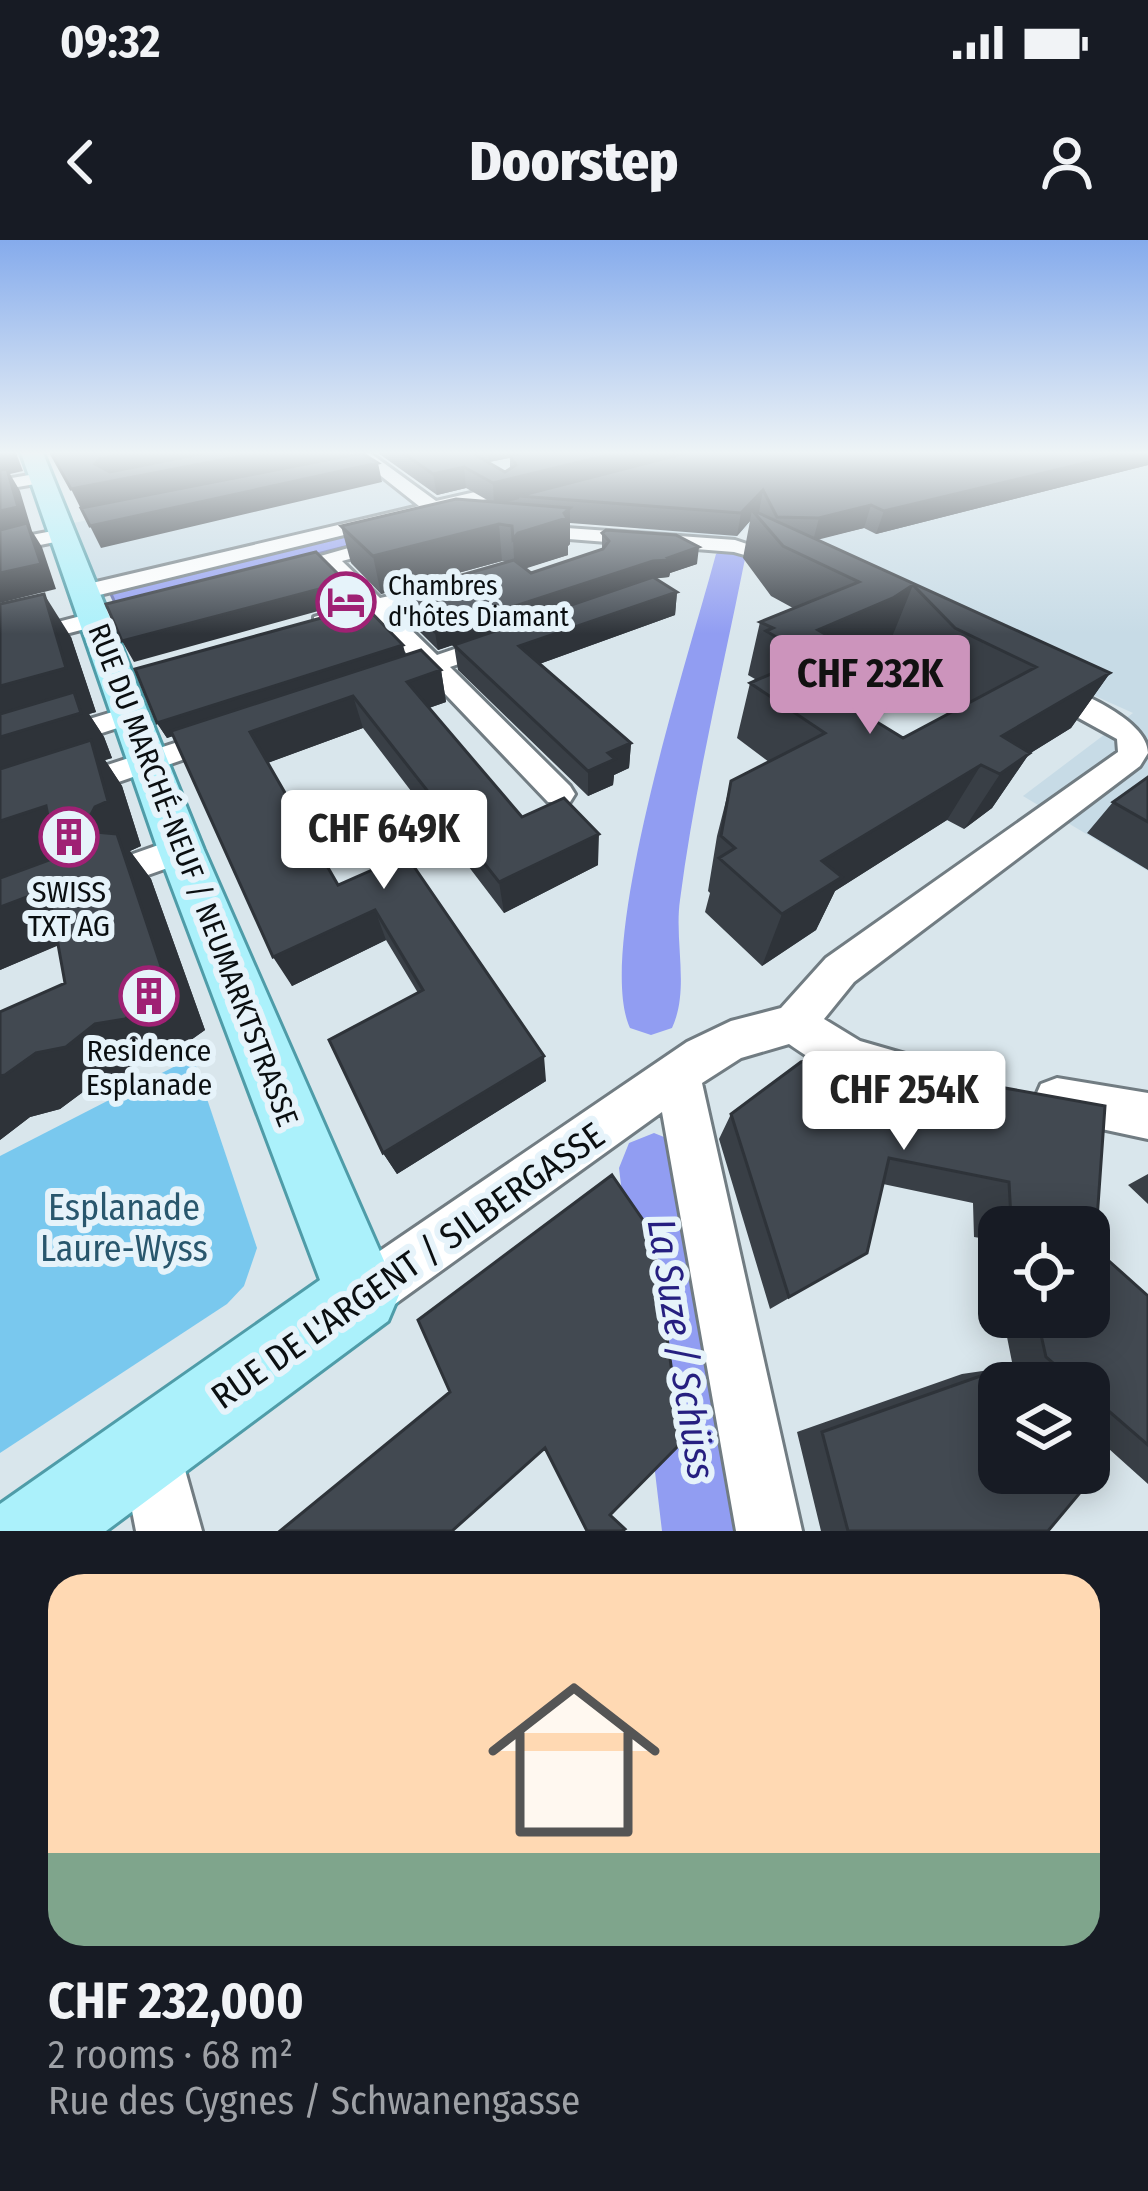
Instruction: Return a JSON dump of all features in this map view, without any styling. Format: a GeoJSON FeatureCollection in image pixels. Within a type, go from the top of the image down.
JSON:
{"type":"FeatureCollection","features":[{"type":"Feature","properties":{"kind":"main road","name":"RUE DU MARCHÉ-NEUF / NEUMARKTSTRASSE"},"geometry":{"type":"LineString","coordinates":[[58,513],[87,606],[126,677],[162,845],[362,1295]]}},
{"type":"Feature","properties":{"kind":"main road","name":"RUE DE L'ARGENT / SILBERGASSE"},"geometry":{"type":"LineString","coordinates":[[33,1531],[362,1295]]}},
{"type":"Feature","properties":{"kind":"street"},"geometry":{"type":"LineString","coordinates":[[441,513],[444,516]]}},
{"type":"Feature","properties":{"kind":"street"},"geometry":{"type":"LineString","coordinates":[[251,578],[328,559],[451,513]]}},
{"type":"Feature","properties":{"kind":"street"},"geometry":{"type":"LineString","coordinates":[[0,644],[87,606],[444,516],[594,550],[752,548],[813,573]]}},
{"type":"Feature","properties":{"kind":"street"},"geometry":{"type":"LineString","coordinates":[[0,547],[65,528]]}},
{"type":"Feature","properties":{"kind":"street"},"geometry":{"type":"LineString","coordinates":[[328,559],[559,794]]}},
{"type":"Feature","properties":{"kind":"street"},"geometry":{"type":"LineString","coordinates":[[289,631],[460,583]]}},
{"type":"Feature","properties":{"kind":"street"},"geometry":{"type":"LineString","coordinates":[[87,606],[141,607]]}},
{"type":"Feature","properties":{"kind":"street"},"geometry":{"type":"LineString","coordinates":[[372,685],[438,674],[520,635]]}},
{"type":"Feature","properties":{"kind":"street"},"geometry":{"type":"LineString","coordinates":[[946,1080],[850,1060],[794,1024],[840,970],[1129,758],[1136,748],[1130,735],[1116,724],[1018,675]]}},
{"type":"Feature","properties":{"kind":"street"},"geometry":{"type":"LineString","coordinates":[[0,756],[241,730]]}},
{"type":"Feature","properties":{"kind":"street"},"geometry":{"type":"LineString","coordinates":[[0,812],[138,739]]}},
{"type":"Feature","properties":{"kind":"street","name":"RUE DE L'ARGENT / SILBERGASSE"},"geometry":{"type":"LineString","coordinates":[[362,1295],[678,1074],[731,1041],[794,1024]]}},
{"type":"Feature","properties":{"kind":"street"},"geometry":{"type":"LineString","coordinates":[[678,1074],[769,1531]]}},
{"type":"Feature","properties":{"kind":"street"},"geometry":{"type":"LineString","coordinates":[[1013,1092],[1148,1116]]}},
{"type":"Feature","properties":{"kind":"street"},"geometry":{"type":"LineString","coordinates":[[151,1449],[169,1531]]}},
{"type":"Feature","properties":{"kind":"shaded area"},"geometry":{"type":"Polygon","coordinates":[[[121,513],[404,513],[83,592],[59,526],[121,513]]]}},
{"type":"Feature","properties":{"kind":"shaded area"},"geometry":{"type":"Polygon","coordinates":[[[431,513],[477,513],[116,605],[110,592],[431,513]]]}},
{"type":"Feature","properties":{"kind":"shaded area"},"geometry":{"type":"Polygon","coordinates":[[[675,513],[763,513],[735,538],[755,543],[623,535],[675,513]]]}},
{"type":"Feature","properties":{"kind":"shaded area"},"geometry":{"type":"Polygon","coordinates":[[[885,513],[1148,513],[1148,871],[1023,796],[1133,713],[755,543],[885,513]]]}},
{"type":"Feature","properties":{"kind":"green space","name":"Esplanade Laure-Wyss"},"geometry":{"type":"Polygon","coordinates":[[[193,1057],[257,1248],[244,1286],[227,1304],[0,1453],[0,1156],[193,1057]]]}},
{"type":"Feature","properties":{"kind":"building"},"geometry":{"type":"Polygon","coordinates":[[[84,513],[148,513],[90,526],[84,513]]]}},
{"type":"Feature","properties":{"kind":"building"},"geometry":{"type":"Polygon","coordinates":[[[395,513],[564,513],[567,518],[518,533],[513,539],[512,526],[499,524],[373,556],[341,526],[395,513]]]}},
{"type":"Feature","properties":{"kind":"building"},"geometry":{"type":"Polygon","coordinates":[[[755,513],[1110,673],[1002,736],[1030,753],[1000,774],[981,765],[822,861],[842,877],[782,914],[719,858],[735,848],[721,836],[731,781],[825,733],[750,683],[787,667],[903,738],[1036,667],[955,628],[913,585],[818,630],[851,649],[821,663],[766,631],[773,628],[760,622],[859,582],[783,546],[755,513]]]}},
{"type":"Feature","properties":{"kind":"building"},"geometry":{"type":"Polygon","coordinates":[[[775,513],[838,513],[819,518],[775,513]]]}},
{"type":"Feature","properties":{"kind":"building"},"geometry":{"type":"Polygon","coordinates":[[[27,523],[41,564],[0,573],[0,530],[27,523]]]}},
{"type":"Feature","properties":{"kind":"building"},"geometry":{"type":"Polygon","coordinates":[[[602,533],[676,535],[699,547],[668,558],[671,560],[653,561],[435,632],[396,594],[514,560],[531,573],[603,549],[609,541],[602,533]]]}},
{"type":"Feature","properties":{"kind":"building"},"geometry":{"type":"Polygon","coordinates":[[[316,552],[346,582],[122,641],[106,604],[316,552]]]}},
{"type":"Feature","properties":{"kind":"building"},"geometry":{"type":"Polygon","coordinates":[[[653,577],[677,592],[519,646],[631,743],[608,753],[615,759],[588,771],[454,645],[653,577]]]}},
{"type":"Feature","properties":{"kind":"building"},"geometry":{"type":"Polygon","coordinates":[[[44,594],[66,668],[0,686],[0,604],[44,594]]]}},
{"type":"Feature","properties":{"kind":"building"},"geometry":{"type":"Polygon","coordinates":[[[365,606],[403,645],[157,723],[135,669],[365,606]]]}},
{"type":"Feature","properties":{"kind":"building"},"geometry":{"type":"Polygon","coordinates":[[[421,650],[441,670],[407,682],[522,817],[564,798],[599,834],[499,882],[353,696],[250,732],[338,885],[406,855],[544,1056],[383,1153],[329,1040],[423,990],[375,910],[273,957],[171,731],[421,650]]]}},
{"type":"Feature","properties":{"kind":"building"},"geometry":{"type":"Polygon","coordinates":[[[74,692],[81,713],[0,737],[0,714],[74,692]]]}},
{"type":"Feature","properties":{"kind":"building"},"geometry":{"type":"Polygon","coordinates":[[[91,740],[108,801],[95,807],[88,820],[96,832],[117,834],[169,990],[125,1019],[95,1024],[66,1047],[36,1053],[0,1076],[0,1012],[65,983],[48,889],[0,907],[0,878],[68,853],[77,836],[69,824],[49,821],[46,806],[0,821],[0,769],[91,740]]]}},
{"type":"Feature","properties":{"kind":"building"},"geometry":{"type":"Polygon","coordinates":[[[1148,777],[1148,822],[1113,802],[1148,777]]]}},
{"type":"Feature","properties":{"kind":"building"},"geometry":{"type":"Polygon","coordinates":[[[827,1056],[1105,1106],[1098,1206],[1010,1206],[1009,1182],[889,1158],[867,1253],[789,1297],[731,1114],[801,1062],[827,1056]]]}},
{"type":"Feature","properties":{"kind":"building"},"geometry":{"type":"Polygon","coordinates":[[[612,1175],[652,1233],[682,1442],[610,1515],[625,1529],[587,1531],[545,1448],[452,1531],[280,1531],[450,1392],[418,1320],[612,1175]]]}},
{"type":"Feature","properties":{"kind":"building"},"geometry":{"type":"Polygon","coordinates":[[[1110,1262],[1148,1296],[1148,1445],[1110,1412],[1110,1362],[1052,1362],[1042,1338],[1110,1338],[1110,1262]]]}},
{"type":"Feature","properties":{"kind":"building"},"geometry":{"type":"Polygon","coordinates":[[[978,1377],[978,1494],[1079,1494],[1048,1531],[848,1531],[822,1432],[978,1377]]]}},
{"type":"Feature","properties":{"kind":"waterway","name":"La Suze / Schüss"},"geometry":{"type":"LineString","coordinates":[[651,1009],[651,915],[661,856],[731,554]]}},
{"type":"Feature","properties":{"kind":"waterway","name":"La Suze / Schüss"},"geometry":{"type":"LineString","coordinates":[[654,1168],[709,1531]]}},
{"type":"Feature","properties":{"kind":"place","name":"Chambres d'hôtes Diamant"},"geometry":{"type":"Point","coordinates":[346,602]}},
{"type":"Feature","properties":{"kind":"place","name":"SWISS TXT AG"},"geometry":{"type":"Point","coordinates":[69,837]}},
{"type":"Feature","properties":{"kind":"place","name":"Residence Esplanade"},"geometry":{"type":"Point","coordinates":[149,996]}}]}
